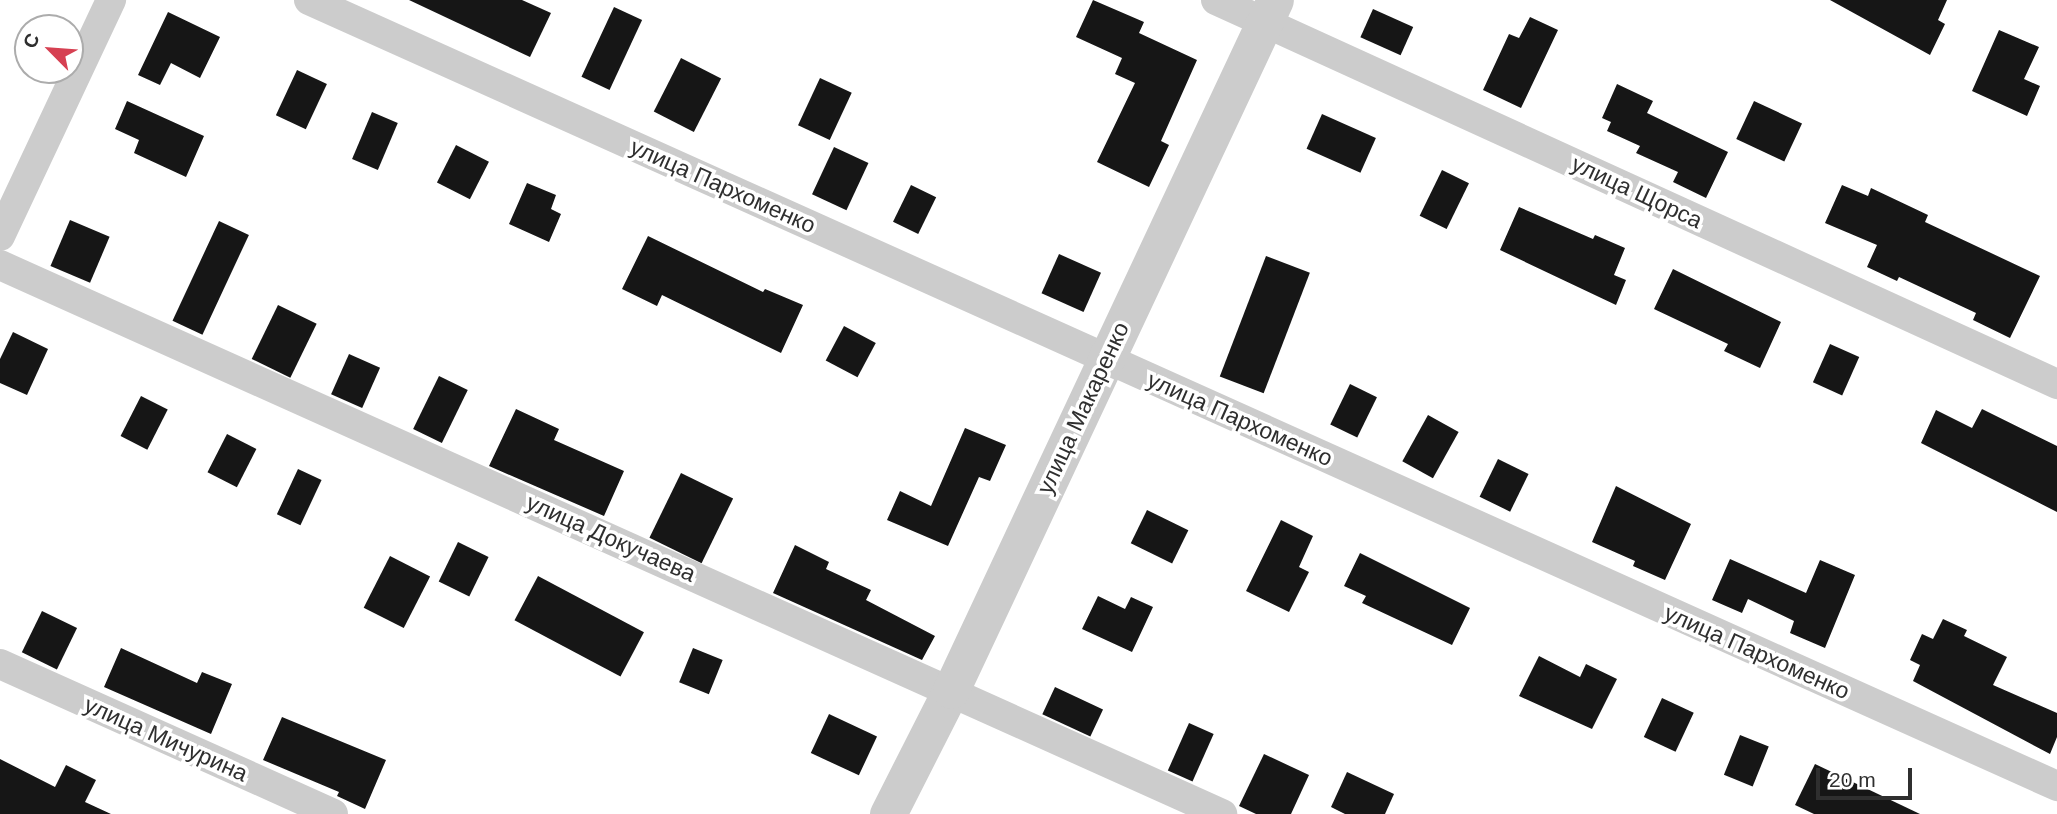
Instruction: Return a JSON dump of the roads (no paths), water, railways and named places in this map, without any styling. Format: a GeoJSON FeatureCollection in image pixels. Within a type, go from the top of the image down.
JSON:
{"type":"FeatureCollection","features":[{"type":"Feature","properties":{"kind":"street"},"geometry":{"type":"LineString","coordinates":[[0,236],[111,0]]}},
{"type":"Feature","properties":{"kind":"street","name":"улица Пархоменко"},"geometry":{"type":"LineString","coordinates":[[309,0],[2057,786]]}},
{"type":"Feature","properties":{"kind":"street","name":"улица Щорса"},"geometry":{"type":"LineString","coordinates":[[1216,0],[1270,11],[2057,384]]}},
{"type":"Feature","properties":{"kind":"street","name":"улица Макаренко"},"geometry":{"type":"LineString","coordinates":[[888,814],[951,690],[1270,11]]}},
{"type":"Feature","properties":{"kind":"street","name":"улица Докучаева"},"geometry":{"type":"LineString","coordinates":[[0,265],[1222,814]]}},
{"type":"Feature","properties":{"kind":"street","name":"улица Мичурина"},"geometry":{"type":"LineString","coordinates":[[0,664],[333,814]]}}]}
